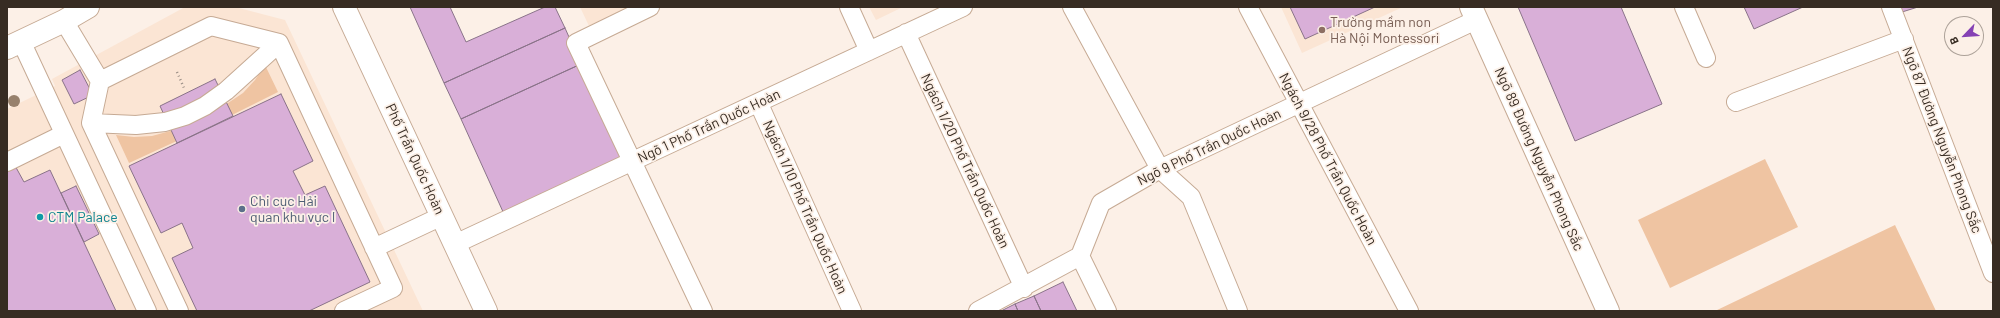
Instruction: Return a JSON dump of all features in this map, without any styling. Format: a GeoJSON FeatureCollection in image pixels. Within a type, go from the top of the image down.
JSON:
{"type":"FeatureCollection","features":[{"type":"Feature","properties":{"kind":"street"},"geometry":{"type":"LineString","coordinates":[[14,45],[64,21],[88,7]]}},
{"type":"Feature","properties":{"kind":"street","name":"Phố Trần Quốc Hoàn"},"geometry":{"type":"LineString","coordinates":[[344,7],[486,311]]}},
{"type":"Feature","properties":{"kind":"street","name":"Ngõ 89 Đường Nguyễn Phong Sắc"},"geometry":{"type":"LineString","coordinates":[[1473,13],[1608,311]]}},
{"type":"Feature","properties":{"kind":"lane"},"geometry":{"type":"LineString","coordinates":[[650,7],[576,43],[631,162],[703,311]]}},
{"type":"Feature","properties":{"kind":"lane"},"geometry":{"type":"LineString","coordinates":[[849,7],[869,51]]}},
{"type":"Feature","properties":{"kind":"lane","name":"Ngõ 1 Phố Trần Quốc Hoàn"},"geometry":{"type":"LineString","coordinates":[[455,244],[759,104],[963,7]]}},
{"type":"Feature","properties":{"kind":"lane"},"geometry":{"type":"LineString","coordinates":[[1072,7],[1160,169],[1191,197],[1238,311]]}},
{"type":"Feature","properties":{"kind":"lane","name":"Ngách 9/28 Phố Trần Quốc Hoàn"},"geometry":{"type":"LineString","coordinates":[[1248,7],[1409,311]]}},
{"type":"Feature","properties":{"kind":"lane"},"geometry":{"type":"LineString","coordinates":[[1684,7],[1706,58]]}},
{"type":"Feature","properties":{"kind":"lane","name":"Ngõ 87 Đường Nguyễn Phong Sắc"},"geometry":{"type":"LineString","coordinates":[[1891,7],[1993,273]]}},
{"type":"Feature","properties":{"kind":"lane","name":"Ngõ 9 Phố Trần Quốc Hoàn"},"geometry":{"type":"LineString","coordinates":[[1080,256],[1101,202],[1160,169],[1299,104],[1473,13]]}},
{"type":"Feature","properties":{"kind":"lane"},"geometry":{"type":"LineString","coordinates":[[64,21],[100,81],[91,123],[179,311]]}},
{"type":"Feature","properties":{"kind":"lane"},"geometry":{"type":"LineString","coordinates":[[100,81],[211,26],[279,43]]}},
{"type":"Feature","properties":{"kind":"lane","name":"Ngách 1/20 Phố Trần Quốc Hoàn"},"geometry":{"type":"LineString","coordinates":[[906,34],[1024,288]]}},
{"type":"Feature","properties":{"kind":"lane"},"geometry":{"type":"LineString","coordinates":[[1736,102],[1904,39]]}},
{"type":"Feature","properties":{"kind":"lane"},"geometry":{"type":"LineString","coordinates":[[91,123],[136,125],[165,122],[185,116],[205,106],[226,90],[279,43]]}},
{"type":"Feature","properties":{"kind":"lane"},"geometry":{"type":"LineString","coordinates":[[279,43],[393,288],[344,311]]}},
{"type":"Feature","properties":{"kind":"lane"},"geometry":{"type":"LineString","coordinates":[[14,45],[64,134],[147,311]]}},
{"type":"Feature","properties":{"kind":"lane","name":"Ngách 1/10 Phố Trần Quốc Hoàn"},"geometry":{"type":"LineString","coordinates":[[759,104],[852,311]]}},
{"type":"Feature","properties":{"kind":"lane"},"geometry":{"type":"LineString","coordinates":[[7,162],[64,134]]}},
{"type":"Feature","properties":{"kind":"lane"},"geometry":{"type":"LineString","coordinates":[[374,248],[442,216]]}},
{"type":"Feature","properties":{"kind":"lane"},"geometry":{"type":"LineString","coordinates":[[978,311],[1024,288],[1080,256],[1107,311]]}},
{"type":"Feature","properties":{"kind":"shaded area"},"geometry":{"type":"Polygon","coordinates":[[[185,7],[235,7],[285,20],[423,311],[7,311],[7,109],[55,86],[52,79],[185,7]]]}},
{"type":"Feature","properties":{"kind":"shaded area"},"geometry":{"type":"Polygon","coordinates":[[[580,7],[630,7],[589,26],[580,7]]]}},
{"type":"Feature","properties":{"kind":"shaded area"},"geometry":{"type":"Polygon","coordinates":[[[869,7],[903,7],[876,20],[869,7]]]}},
{"type":"Feature","properties":{"kind":"shaded area","name":"Trường mầm non Hà Nội Montessori"},"geometry":{"type":"Polygon","coordinates":[[[1281,7],[1403,7],[1302,53],[1281,7]]]}},
{"type":"Feature","properties":{"kind":"shaded area"},"geometry":{"type":"Polygon","coordinates":[[[265,65],[278,92],[230,116],[225,105],[243,93],[255,80],[265,65]]]}},
{"type":"Feature","properties":{"kind":"shaded area"},"geometry":{"type":"Polygon","coordinates":[[[174,130],[179,140],[129,163],[116,135],[134,137],[152,136],[174,130]]]}},
{"type":"Feature","properties":{"kind":"shaded area"},"geometry":{"type":"Polygon","coordinates":[[[1765,159],[1798,227],[1670,288],[1638,220],[1765,159]]]}},
{"type":"Feature","properties":{"kind":"shaded area"},"geometry":{"type":"Polygon","coordinates":[[[1895,225],[1936,311],[1715,311],[1895,225]]]}},
{"type":"Feature","properties":{"kind":"building"},"geometry":{"type":"Polygon","coordinates":[[[410,7],[450,7],[466,42],[545,7],[555,7],[565,28],[444,83],[410,7]]]}},
{"type":"Feature","properties":{"kind":"building"},"geometry":{"type":"Polygon","coordinates":[[[1290,7],[1375,7],[1305,39],[1290,7]]]}},
{"type":"Feature","properties":{"kind":"building"},"geometry":{"type":"Polygon","coordinates":[[[1518,7],[1621,7],[1662,104],[1575,141],[1518,7]]]}},
{"type":"Feature","properties":{"kind":"building"},"geometry":{"type":"Polygon","coordinates":[[[1744,7],[1803,7],[1754,29],[1744,7]]]}},
{"type":"Feature","properties":{"kind":"building"},"geometry":{"type":"Polygon","coordinates":[[[1900,7],[1918,7],[1902,12],[1900,7]]]}},
{"type":"Feature","properties":{"kind":"building"},"geometry":{"type":"Polygon","coordinates":[[[565,28],[581,64],[461,119],[444,83],[565,28]]]}},
{"type":"Feature","properties":{"kind":"building"},"geometry":{"type":"Polygon","coordinates":[[[581,64],[624,160],[504,214],[461,119],[581,64]]]}},
{"type":"Feature","properties":{"kind":"building"},"geometry":{"type":"Polygon","coordinates":[[[80,70],[93,95],[74,104],[62,80],[80,70]]]}},
{"type":"Feature","properties":{"kind":"building"},"geometry":{"type":"Polygon","coordinates":[[[215,79],[233,116],[177,143],[160,106],[215,79]]]}},
{"type":"Feature","properties":{"kind":"building","name":"Chi cục Hải quan khu vực I"},"geometry":{"type":"Polygon","coordinates":[[[281,94],[313,161],[293,171],[305,195],[325,186],[370,282],[309,311],[197,311],[172,258],[193,248],[182,223],[161,233],[129,166],[281,94]]]}},
{"type":"Feature","properties":{"kind":"building","name":"CTM Palace"},"geometry":{"type":"Polygon","coordinates":[[[13,162],[24,182],[50,170],[116,311],[7,311],[7,165],[13,162]]]}},
{"type":"Feature","properties":{"kind":"building"},"geometry":{"type":"Polygon","coordinates":[[[76,186],[99,234],[84,242],[61,193],[76,186]]]}},
{"type":"Feature","properties":{"kind":"building"},"geometry":{"type":"Polygon","coordinates":[[[1063,282],[1077,311],[1041,311],[1034,296],[1063,282]]]}},
{"type":"Feature","properties":{"kind":"building"},"geometry":{"type":"Polygon","coordinates":[[[1034,296],[1041,311],[1018,311],[1015,304],[1034,296]]]}},
{"type":"Feature","properties":{"kind":"building"},"geometry":{"type":"Polygon","coordinates":[[[1015,304],[1018,311],[1001,311],[1015,304]]]}},
{"type":"Feature","properties":{"kind":"place","name":"Trường mầm non Hà Nội Montessori"},"geometry":{"type":"Point","coordinates":[1322,30]}},
{"type":"Feature","properties":{"kind":"place","name":"Chi cục Hải quan khu vực I"},"geometry":{"type":"Point","coordinates":[242,209]}},
{"type":"Feature","properties":{"kind":"place","name":"CTM Palace"},"geometry":{"type":"Point","coordinates":[40,217]}}]}
